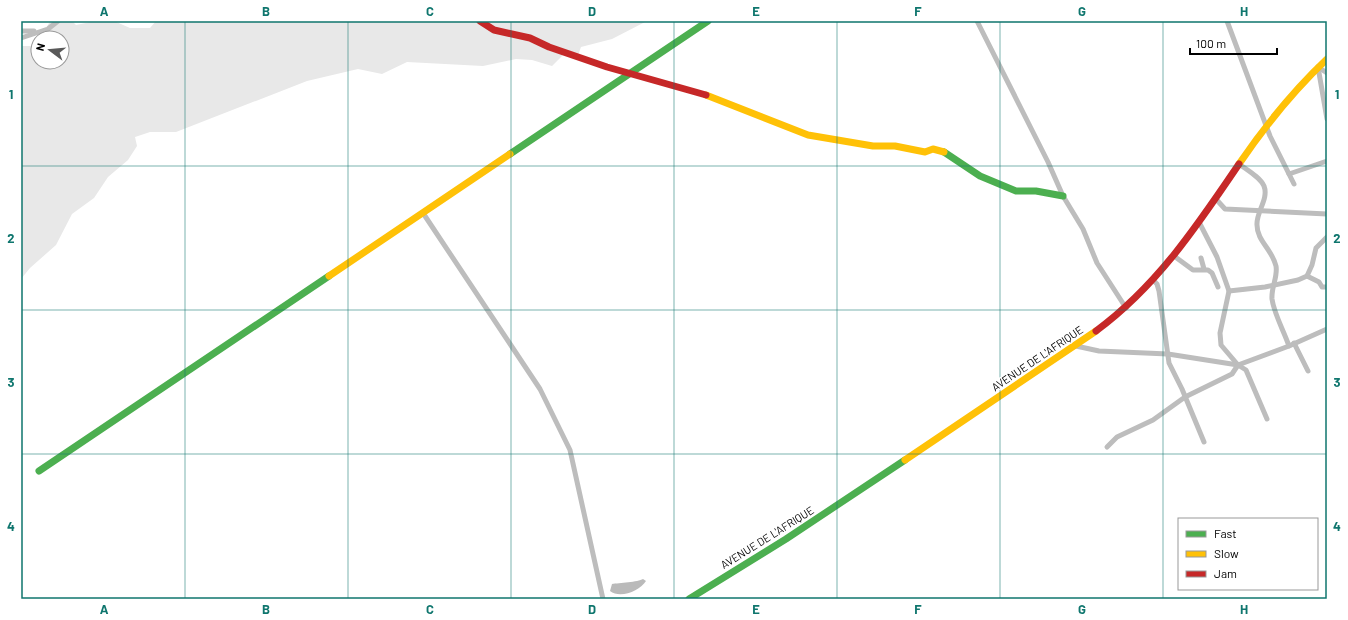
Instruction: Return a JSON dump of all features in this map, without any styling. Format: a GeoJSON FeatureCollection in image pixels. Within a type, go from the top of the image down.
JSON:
{"type":"FeatureCollection","features":[{"type":"Feature","properties":{"kind":"street"},"geometry":{"type":"LineString","coordinates":[[44,30],[48,29],[58,21]]}},
{"type":"Feature","properties":{"kind":"street"},"geometry":{"type":"LineString","coordinates":[[480,21],[494,30],[530,38],[549,47],[607,67],[695,91],[808,134],[873,146],[895,146],[925,152],[933,149],[947,152],[980,176],[1016,191],[1036,191],[1064,196]]}},
{"type":"Feature","properties":{"kind":"street"},"geometry":{"type":"LineString","coordinates":[[39,471],[708,21]]}},
{"type":"Feature","properties":{"kind":"street"},"geometry":{"type":"LineString","coordinates":[[977,21],[1064,196],[1083,229],[1097,263],[1126,308]]}},
{"type":"Feature","properties":{"kind":"street"},"geometry":{"type":"LineString","coordinates":[[1226,21],[1276,150],[1294,184]]}},
{"type":"Feature","properties":{"kind":"street","name":"AVENUE DE L'AFRIQUE"},"geometry":{"type":"LineString","coordinates":[[689,599],[786,539],[1105,326],[1126,308],[1174,256],[1267,125],[1318,67],[1327,59]]}},
{"type":"Feature","properties":{"kind":"street"},"geometry":{"type":"LineString","coordinates":[[1318,67],[1327,73]]}},
{"type":"Feature","properties":{"kind":"street"},"geometry":{"type":"LineString","coordinates":[[1318,67],[1327,119]]}},
{"type":"Feature","properties":{"kind":"street"},"geometry":{"type":"LineString","coordinates":[[1289,174],[1327,161]]}},
{"type":"Feature","properties":{"kind":"street"},"geometry":{"type":"LineString","coordinates":[[1239,164],[1262,183],[1265,192],[1261,210],[1257,219],[1257,230],[1260,238],[1273,257],[1277,271],[1273,284],[1272,301],[1292,345],[1308,371]]}},
{"type":"Feature","properties":{"kind":"street"},"geometry":{"type":"LineString","coordinates":[[1216,198],[1225,209],[1327,214]]}},
{"type":"Feature","properties":{"kind":"street"},"geometry":{"type":"LineString","coordinates":[[423,213],[540,389],[552,412],[572,458],[603,599]]}},
{"type":"Feature","properties":{"kind":"street"},"geometry":{"type":"LineString","coordinates":[[1199,222],[1217,257],[1228,291],[1219,339],[1224,350],[1238,365],[1246,370],[1267,419]]}},
{"type":"Feature","properties":{"kind":"street"},"geometry":{"type":"LineString","coordinates":[[1228,291],[1247,290],[1298,280],[1307,276],[1312,265],[1316,248],[1327,237]]}},
{"type":"Feature","properties":{"kind":"street"},"geometry":{"type":"LineString","coordinates":[[1174,256],[1192,270],[1204,269],[1212,273],[1218,287]]}},
{"type":"Feature","properties":{"kind":"street"},"geometry":{"type":"LineString","coordinates":[[1201,258],[1204,269]]}},
{"type":"Feature","properties":{"kind":"street"},"geometry":{"type":"LineString","coordinates":[[1307,276],[1319,282],[1322,287],[1327,287]]}},
{"type":"Feature","properties":{"kind":"street"},"geometry":{"type":"LineString","coordinates":[[1153,280],[1157,284],[1160,291],[1171,370],[1185,397],[1204,442]]}},
{"type":"Feature","properties":{"kind":"street"},"geometry":{"type":"LineString","coordinates":[[1076,346],[1099,351],[1168,354],[1238,365],[1292,345],[1327,329]]}},
{"type":"Feature","properties":{"kind":"street"},"geometry":{"type":"LineString","coordinates":[[1107,447],[1117,437],[1153,420],[1185,397],[1232,374],[1238,365]]}},
{"type":"Feature","properties":{"kind":"shaded area"},"geometry":{"type":"Polygon","coordinates":[[[50,21],[72,21],[76,25],[96,21],[114,21],[130,28],[150,28],[156,21],[647,21],[612,39],[581,47],[577,58],[563,55],[552,66],[532,60],[516,59],[483,66],[407,62],[382,74],[358,69],[307,81],[176,132],[150,132],[135,137],[137,146],[128,160],[108,177],[94,198],[72,214],[56,245],[30,268],[21,279],[21,46],[30,46],[30,70],[70,70],[70,30],[45,30],[50,21]]]}},
{"type":"Feature","properties":{"kind":"shaded area"},"geometry":{"type":"Polygon","coordinates":[[[643,579],[646,581],[643,585],[630,593],[619,594],[610,591],[612,584],[633,582],[643,579]]]}},
{"type":"Feature","properties":{"kind":"traffic: fast"},"geometry":{"type":"LineString","coordinates":[[510,154],[708,21]]}},
{"type":"Feature","properties":{"kind":"traffic: fast"},"geometry":{"type":"LineString","coordinates":[[944,152],[980,176],[1016,191],[1036,191],[1063,196]]}},
{"type":"Feature","properties":{"kind":"traffic: fast"},"geometry":{"type":"LineString","coordinates":[[39,471],[329,276]]}},
{"type":"Feature","properties":{"kind":"traffic: fast"},"geometry":{"type":"LineString","coordinates":[[689,599],[786,539],[905,460]]}},
{"type":"Feature","properties":{"kind":"traffic: slow"},"geometry":{"type":"LineString","coordinates":[[1239,164],[1280,109],[1327,59]]}},
{"type":"Feature","properties":{"kind":"traffic: slow"},"geometry":{"type":"LineString","coordinates":[[706,95],[808,135],[873,146],[895,146],[925,152],[933,149],[944,152]]}},
{"type":"Feature","properties":{"kind":"traffic: slow"},"geometry":{"type":"LineString","coordinates":[[329,276],[510,154]]}},
{"type":"Feature","properties":{"kind":"traffic: slow"},"geometry":{"type":"LineString","coordinates":[[905,460],[1096,331]]}},
{"type":"Feature","properties":{"kind":"traffic: jam"},"geometry":{"type":"LineString","coordinates":[[480,21],[494,30],[530,38],[549,47],[607,67],[706,95]]}},
{"type":"Feature","properties":{"kind":"traffic: jam"},"geometry":{"type":"LineString","coordinates":[[1096,331],[1138,295],[1175,254],[1208,210],[1239,164]]}}]}
